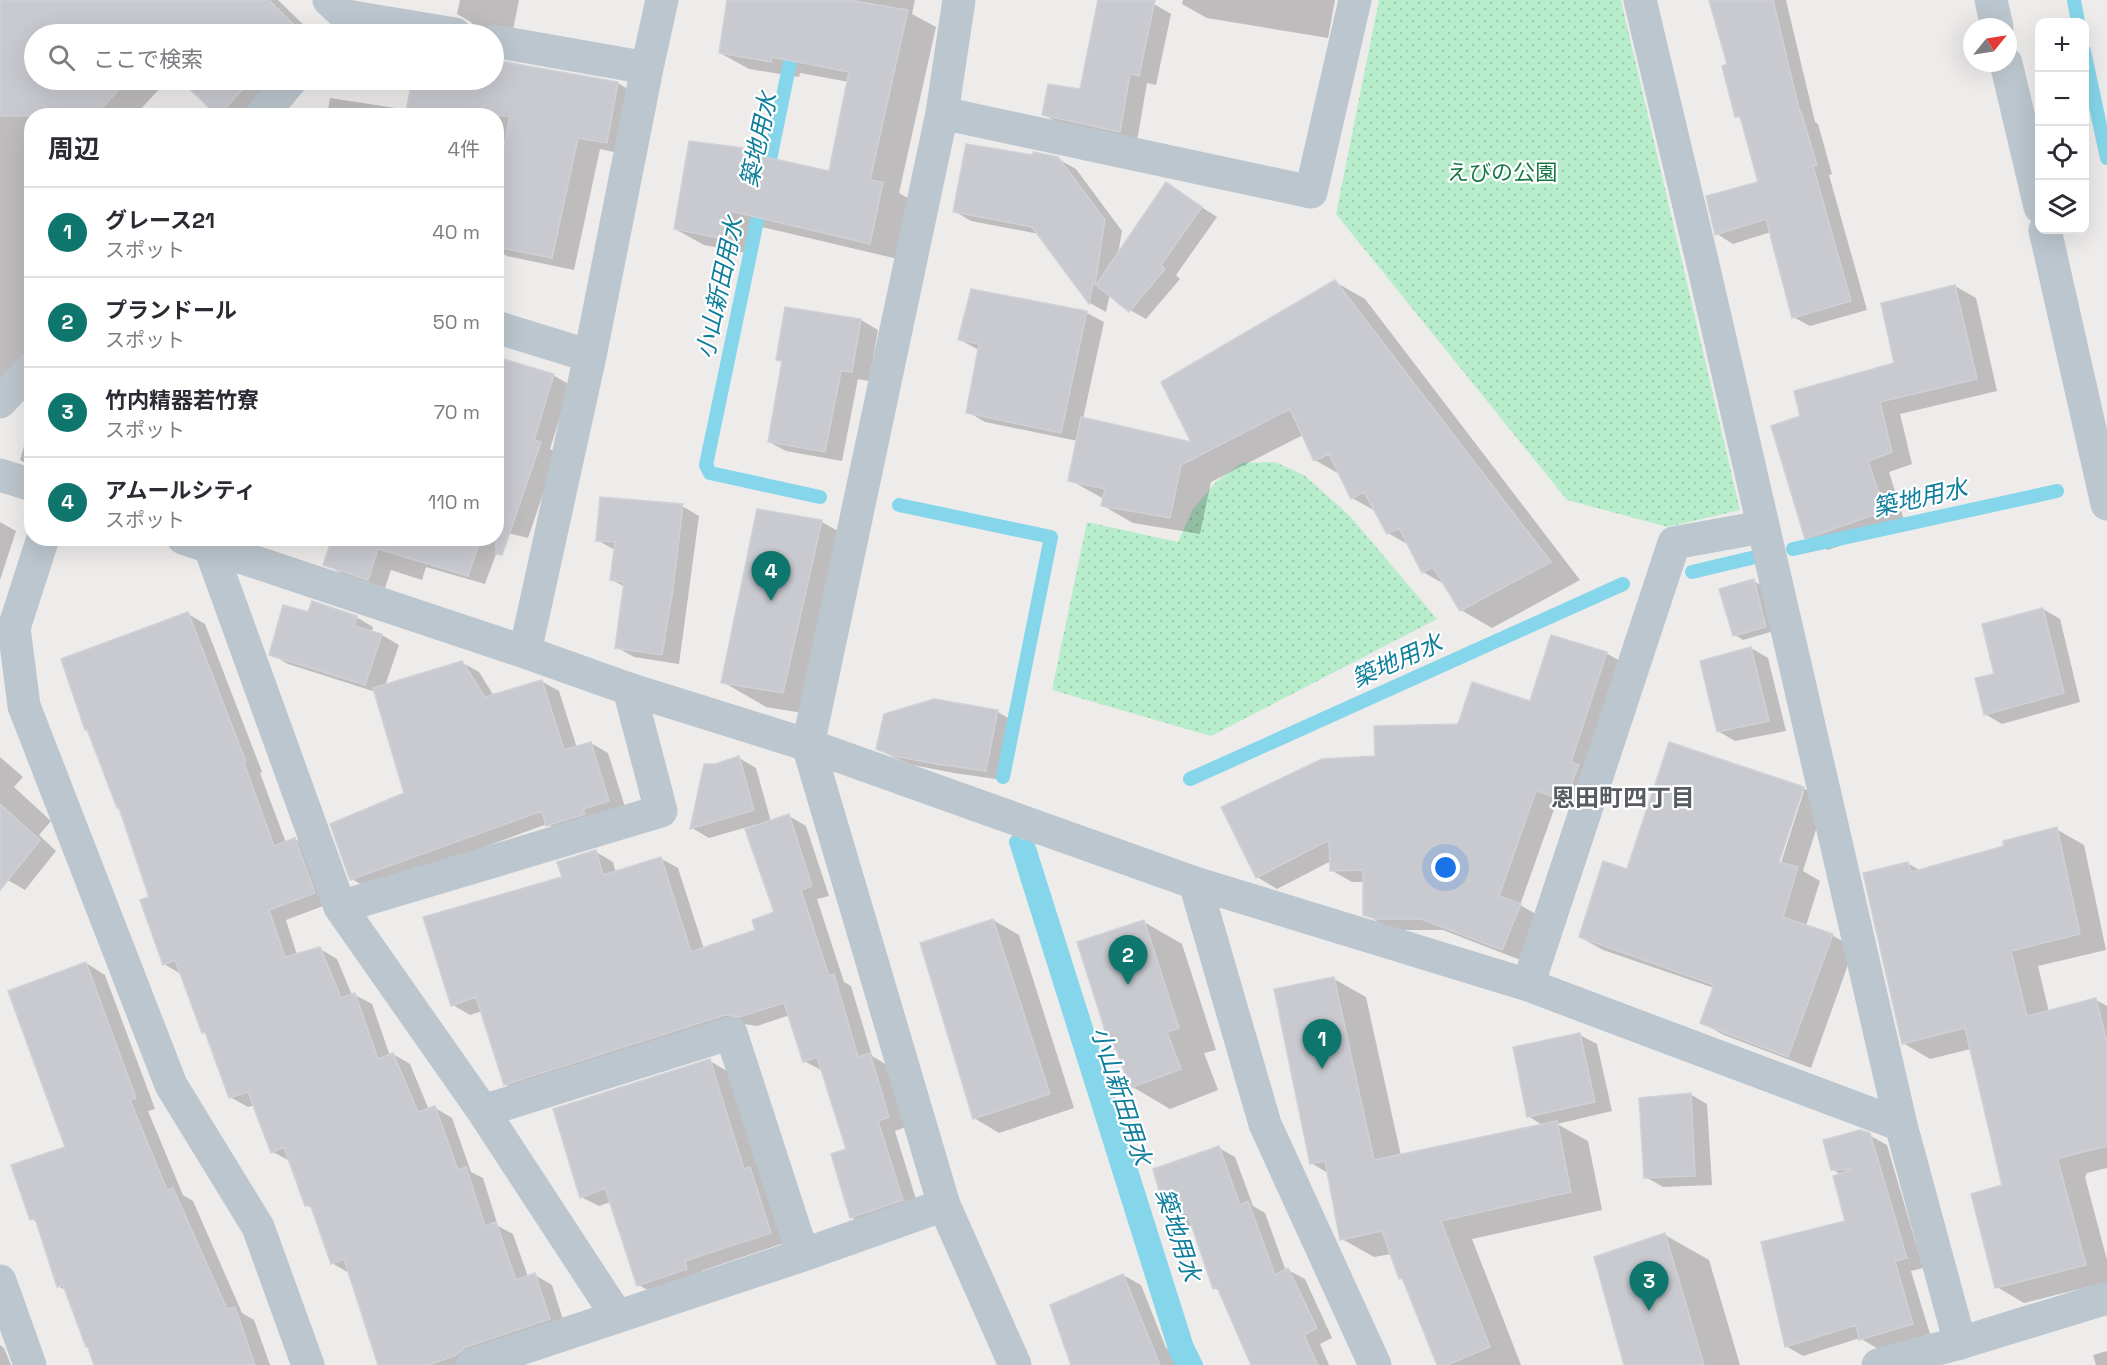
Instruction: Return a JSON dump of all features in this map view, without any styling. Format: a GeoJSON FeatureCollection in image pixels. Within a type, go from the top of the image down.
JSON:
{"type":"FeatureCollection","features":[{"type":"Feature","properties":{"kind":"street"},"geometry":{"type":"LineString","coordinates":[[525,652],[590,356],[662,0]]}},
{"type":"Feature","properties":{"kind":"street"},"geometry":{"type":"LineString","coordinates":[[959,0],[942,113],[807,745],[944,1205],[1015,1365]]}},
{"type":"Feature","properties":{"kind":"street"},"geometry":{"type":"LineString","coordinates":[[942,113],[1311,192],[1355,0]]}},
{"type":"Feature","properties":{"kind":"street"},"geometry":{"type":"LineString","coordinates":[[1640,0],[1704,268],[1900,1125],[1960,1342]]}},
{"type":"Feature","properties":{"kind":"street"},"geometry":{"type":"LineString","coordinates":[[1991,0],[1995,18]]}},
{"type":"Feature","properties":{"kind":"street"},"geometry":{"type":"LineString","coordinates":[[335,17],[384,24]]}},
{"type":"Feature","properties":{"kind":"street"},"geometry":{"type":"LineString","coordinates":[[504,43],[647,68]]}},
{"type":"Feature","properties":{"kind":"street"},"geometry":{"type":"LineString","coordinates":[[2008,72],[2035,186]]}},
{"type":"Feature","properties":{"kind":"street"},"geometry":{"type":"LineString","coordinates":[[268,108],[283,90]]}},
{"type":"Feature","properties":{"kind":"street"},"geometry":{"type":"LineString","coordinates":[[2046,234],[2107,504]]}},
{"type":"Feature","properties":{"kind":"street"},"geometry":{"type":"LineString","coordinates":[[504,329],[590,356]]}},
{"type":"Feature","properties":{"kind":"street"},"geometry":{"type":"LineString","coordinates":[[0,402],[24,376]]}},
{"type":"Feature","properties":{"kind":"street"},"geometry":{"type":"LineString","coordinates":[[0,474],[24,482]]}},
{"type":"Feature","properties":{"kind":"street"},"geometry":{"type":"LineString","coordinates":[[1528,985],[1674,543],[1762,526]]}},
{"type":"Feature","properties":{"kind":"street"},"geometry":{"type":"LineString","coordinates":[[40,546],[14,628],[24,706],[171,1085],[258,1227],[308,1365]]}},
{"type":"Feature","properties":{"kind":"street"},"geometry":{"type":"LineString","coordinates":[[198,546],[340,907],[483,1111],[617,1316]]}},
{"type":"Feature","properties":{"kind":"street"},"geometry":{"type":"LineString","coordinates":[[206,546],[629,689],[807,745],[1195,883],[1528,985],[1900,1125]]}},
{"type":"Feature","properties":{"kind":"street"},"geometry":{"type":"LineString","coordinates":[[340,907],[661,811],[629,689]]}},
{"type":"Feature","properties":{"kind":"street"},"geometry":{"type":"LineString","coordinates":[[1195,883],[1265,1124],[1375,1365]]}},
{"type":"Feature","properties":{"kind":"street"},"geometry":{"type":"LineString","coordinates":[[483,1111],[730,1033],[803,1254]]}},
{"type":"Feature","properties":{"kind":"street"},"geometry":{"type":"LineString","coordinates":[[472,1365],[944,1205]]}},
{"type":"Feature","properties":{"kind":"street"},"geometry":{"type":"LineString","coordinates":[[0,1281],[30,1365]]}},
{"type":"Feature","properties":{"kind":"street"},"geometry":{"type":"LineString","coordinates":[[1878,1365],[2107,1298]]}},
{"type":"Feature","properties":{"kind":"green space","name":"えびの公園"},"geometry":{"type":"Polygon","coordinates":[[[1379,0],[1621,0],[1740,510],[1668,527],[1567,500],[1336,214],[1379,0]]]}},
{"type":"Feature","properties":{"kind":"green space"},"geometry":{"type":"Polygon","coordinates":[[[1275,462],[1304,475],[1350,516],[1437,619],[1211,736],[1052,690],[1087,522],[1178,542],[1193,509],[1216,482],[1242,463],[1275,462]]]}},
{"type":"Feature","properties":{"kind":"building"},"geometry":{"type":"Polygon","coordinates":[[[0,0],[269,0],[293,24],[24,24],[24,90],[119,90],[102,108],[24,108],[24,116],[0,116],[0,0]]]}},
{"type":"Feature","properties":{"kind":"building"},"geometry":{"type":"Polygon","coordinates":[[[727,0],[849,0],[908,10],[870,180],[883,182],[870,244],[730,211],[724,239],[674,229],[689,141],[743,148],[743,152],[829,171],[849,72],[772,57],[771,62],[719,53],[727,0]]]}},
{"type":"Feature","properties":{"kind":"building"},"geometry":{"type":"Polygon","coordinates":[[[1098,0],[1155,0],[1139,76],[1130,74],[1120,132],[1042,115],[1048,84],[1080,89],[1098,0]]]}},
{"type":"Feature","properties":{"kind":"building"},"geometry":{"type":"Polygon","coordinates":[[[1709,0],[1773,0],[1800,113],[1817,165],[1813,166],[1851,301],[1792,318],[1766,219],[1715,235],[1706,196],[1758,182],[1740,116],[1735,117],[1722,66],[1727,64],[1709,0]]]}},
{"type":"Feature","properties":{"kind":"building"},"geometry":{"type":"Polygon","coordinates":[[[504,62],[618,82],[607,143],[578,138],[552,258],[504,249],[504,146],[510,116],[504,116],[504,108],[407,108],[410,90],[504,90],[504,62]]]}},
{"type":"Feature","properties":{"kind":"building"},"geometry":{"type":"Polygon","coordinates":[[[191,90],[242,90],[225,108],[210,108],[191,90]]]}},
{"type":"Feature","properties":{"kind":"building"},"geometry":{"type":"Polygon","coordinates":[[[966,144],[1058,157],[1105,220],[1095,284],[1093,283],[1089,304],[1032,227],[953,212],[966,144]]]}},
{"type":"Feature","properties":{"kind":"building"},"geometry":{"type":"Polygon","coordinates":[[[1166,182],[1202,207],[1161,265],[1165,269],[1129,312],[1096,285],[1166,182]]]}},
{"type":"Feature","properties":{"kind":"building"},"geometry":{"type":"Polygon","coordinates":[[[1335,280],[1551,562],[1460,611],[1433,567],[1422,573],[1399,528],[1387,534],[1364,492],[1351,499],[1329,454],[1314,461],[1290,409],[1181,465],[1170,518],[1101,506],[1105,489],[1068,481],[1081,417],[1191,442],[1161,382],[1335,280]]]}},
{"type":"Feature","properties":{"kind":"building"},"geometry":{"type":"Polygon","coordinates":[[[1955,285],[1977,379],[1880,402],[1892,452],[1868,461],[1885,511],[1805,539],[1771,426],[1800,416],[1794,391],[1894,363],[1881,303],[1955,285]]]}},
{"type":"Feature","properties":{"kind":"building"},"geometry":{"type":"Polygon","coordinates":[[[971,289],[1087,311],[1061,433],[966,413],[979,344],[958,340],[971,289]]]}},
{"type":"Feature","properties":{"kind":"building"},"geometry":{"type":"Polygon","coordinates":[[[785,307],[861,319],[852,372],[841,371],[825,452],[768,442],[782,361],[776,360],[785,307]]]}},
{"type":"Feature","properties":{"kind":"building"},"geometry":{"type":"Polygon","coordinates":[[[504,359],[554,374],[534,440],[541,442],[502,555],[496,554],[496,546],[504,546],[504,359]]]}},
{"type":"Feature","properties":{"kind":"building"},"geometry":{"type":"Polygon","coordinates":[[[600,497],[683,504],[673,589],[662,655],[615,648],[624,582],[610,580],[615,542],[596,541],[600,497]]]}},
{"type":"Feature","properties":{"kind":"building"},"geometry":{"type":"Polygon","coordinates":[[[757,509],[822,520],[783,693],[721,683],[757,509]]]}},
{"type":"Feature","properties":{"kind":"building"},"geometry":{"type":"Polygon","coordinates":[[[329,546],[478,546],[468,576],[378,549],[368,580],[323,565],[329,546]]]}},
{"type":"Feature","properties":{"kind":"building"},"geometry":{"type":"Polygon","coordinates":[[[1754,579],[1766,627],[1733,636],[1719,589],[1754,579]]]}},
{"type":"Feature","properties":{"kind":"building"},"geometry":{"type":"Polygon","coordinates":[[[312,601],[357,616],[354,626],[382,634],[365,685],[269,655],[283,605],[308,612],[312,601]]]}},
{"type":"Feature","properties":{"kind":"building"},"geometry":{"type":"Polygon","coordinates":[[[2043,608],[2064,693],[1984,715],[1975,678],[1994,674],[1982,624],[2043,608]]]}},
{"type":"Feature","properties":{"kind":"building"},"geometry":{"type":"Polygon","coordinates":[[[188,612],[246,762],[244,763],[274,846],[295,838],[315,893],[269,910],[285,957],[320,947],[341,998],[355,993],[378,1059],[393,1053],[418,1112],[435,1106],[458,1170],[466,1167],[485,1226],[496,1222],[516,1280],[535,1273],[550,1319],[466,1347],[456,1355],[429,1365],[378,1365],[344,1259],[331,1264],[310,1204],[305,1206],[284,1147],[271,1153],[248,1092],[229,1098],[175,960],[163,965],[140,900],[149,897],[119,808],[117,808],[87,729],[85,730],[61,659],[188,612]]]}},
{"type":"Feature","properties":{"kind":"building"},"geometry":{"type":"Polygon","coordinates":[[[1551,635],[1607,652],[1571,762],[1579,765],[1565,800],[1536,791],[1499,896],[1521,904],[1502,950],[1421,919],[1376,919],[1363,915],[1363,870],[1330,871],[1329,840],[1256,878],[1221,807],[1322,759],[1375,756],[1374,726],[1458,724],[1472,682],[1530,701],[1551,635]]]}},
{"type":"Feature","properties":{"kind":"building"},"geometry":{"type":"Polygon","coordinates":[[[1751,647],[1769,721],[1717,732],[1700,661],[1751,647]]]}},
{"type":"Feature","properties":{"kind":"building"},"geometry":{"type":"Polygon","coordinates":[[[462,661],[485,697],[542,680],[564,750],[591,742],[609,801],[583,809],[585,814],[546,826],[542,811],[350,880],[330,824],[404,793],[373,688],[462,661]]]}},
{"type":"Feature","properties":{"kind":"building"},"geometry":{"type":"Polygon","coordinates":[[[934,699],[998,710],[986,771],[894,756],[876,749],[884,714],[934,699]]]}},
{"type":"Feature","properties":{"kind":"building"},"geometry":{"type":"Polygon","coordinates":[[[1669,742],[1804,787],[1779,862],[1798,867],[1783,917],[1833,934],[1788,1057],[1700,1023],[1714,985],[1579,937],[1603,861],[1627,869],[1669,742]]]}},
{"type":"Feature","properties":{"kind":"building"},"geometry":{"type":"Polygon","coordinates":[[[739,756],[754,810],[690,829],[704,764],[715,764],[739,756]]]}},
{"type":"Feature","properties":{"kind":"building"},"geometry":{"type":"Polygon","coordinates":[[[0,804],[40,840],[0,890],[0,804]]]}},
{"type":"Feature","properties":{"kind":"building"},"geometry":{"type":"Polygon","coordinates":[[[789,814],[812,886],[801,890],[829,976],[834,974],[858,1057],[870,1053],[889,1117],[878,1121],[903,1200],[850,1218],[831,1154],[846,1149],[817,1057],[803,1062],[784,1003],[739,1017],[725,1015],[504,1085],[476,997],[451,1006],[423,917],[562,877],[557,862],[596,850],[603,875],[661,857],[691,952],[755,930],[752,920],[774,912],[745,829],[789,814]]]}},
{"type":"Feature","properties":{"kind":"building"},"geometry":{"type":"Polygon","coordinates":[[[2057,827],[2080,934],[2011,951],[2027,1016],[2096,998],[2107,1043],[2107,1146],[2059,1158],[2058,1161],[2086,1265],[1995,1288],[1971,1194],[2002,1185],[1965,1028],[1902,1044],[1863,873],[1908,862],[1911,872],[2004,846],[2003,841],[2057,827]]]}},
{"type":"Feature","properties":{"kind":"building"},"geometry":{"type":"Polygon","coordinates":[[[993,919],[1050,1094],[973,1119],[920,943],[993,919]]]}},
{"type":"Feature","properties":{"kind":"building"},"geometry":{"type":"Polygon","coordinates":[[[1144,920],[1179,1028],[1167,1032],[1181,1069],[1130,1088],[1116,1048],[1111,1049],[1077,942],[1144,920]]]}},
{"type":"Feature","properties":{"kind":"building"},"geometry":{"type":"Polygon","coordinates":[[[86,962],[136,1098],[130,1100],[167,1190],[173,1188],[227,1309],[235,1307],[255,1365],[94,1365],[63,1285],[57,1287],[35,1218],[30,1220],[11,1165],[65,1147],[8,991],[86,962]]]}},
{"type":"Feature","properties":{"kind":"building"},"geometry":{"type":"Polygon","coordinates":[[[1334,977],[1374,1160],[1557,1121],[1571,1192],[1441,1221],[1490,1347],[1447,1365],[1437,1365],[1402,1278],[1399,1279],[1382,1231],[1340,1240],[1325,1161],[1310,1164],[1274,989],[1334,977]]]}},
{"type":"Feature","properties":{"kind":"building"},"geometry":{"type":"Polygon","coordinates":[[[1580,1033],[1595,1102],[1527,1117],[1513,1047],[1580,1033]]]}},
{"type":"Feature","properties":{"kind":"building"},"geometry":{"type":"Polygon","coordinates":[[[710,1059],[744,1169],[750,1167],[771,1233],[685,1261],[687,1269],[637,1286],[605,1188],[580,1198],[553,1109],[710,1059]]]}},
{"type":"Feature","properties":{"kind":"building"},"geometry":{"type":"Polygon","coordinates":[[[1691,1093],[1695,1176],[1644,1178],[1639,1098],[1691,1093]]]}},
{"type":"Feature","properties":{"kind":"building"},"geometry":{"type":"Polygon","coordinates":[[[1860,1130],[1870,1133],[1907,1258],[1895,1261],[1913,1324],[1859,1340],[1856,1325],[1785,1347],[1761,1242],[1845,1221],[1833,1176],[1854,1169],[1831,1170],[1823,1140],[1860,1130]]]}},
{"type":"Feature","properties":{"kind":"building"},"geometry":{"type":"Polygon","coordinates":[[[1219,1146],[1240,1205],[1248,1201],[1275,1275],[1288,1268],[1317,1328],[1304,1335],[1318,1365],[1251,1365],[1217,1287],[1213,1289],[1187,1212],[1167,1219],[1153,1169],[1219,1146]]]}},
{"type":"Feature","properties":{"kind":"building"},"geometry":{"type":"Polygon","coordinates":[[[1665,1233],[1704,1365],[1624,1365],[1594,1257],[1665,1233]]]}},
{"type":"Feature","properties":{"kind":"building"},"geometry":{"type":"Polygon","coordinates":[[[1123,1274],[1160,1365],[1071,1365],[1050,1305],[1123,1274]]]}},
{"type":"Feature","properties":{"kind":"waterway","name":"築地用水"},"geometry":{"type":"LineString","coordinates":[[2074,0],[2077,18]]}},
{"type":"Feature","properties":{"kind":"waterway","name":"小山新田用水"},"geometry":{"type":"LineString","coordinates":[[767,174],[794,43]]}},
{"type":"Feature","properties":{"kind":"waterway","name":"築地用水"},"geometry":{"type":"LineString","coordinates":[[2089,72],[2107,158]]}},
{"type":"Feature","properties":{"kind":"waterway","name":"小山新田用水"},"geometry":{"type":"LineString","coordinates":[[761,202],[706,465],[710,473],[820,497]]}},
{"type":"Feature","properties":{"kind":"waterway","name":"築地用水"},"geometry":{"type":"LineString","coordinates":[[1793,549],[2057,491]]}},
{"type":"Feature","properties":{"kind":"waterway","name":"築地用水"},"geometry":{"type":"LineString","coordinates":[[899,505],[1051,537],[1003,777]]}},
{"type":"Feature","properties":{"kind":"waterway","name":"築地用水"},"geometry":{"type":"LineString","coordinates":[[1692,572],[1751,558]]}},
{"type":"Feature","properties":{"kind":"waterway","name":"築地用水"},"geometry":{"type":"LineString","coordinates":[[1190,779],[1623,584]]}},
{"type":"Feature","properties":{"kind":"waterway","name":"小山新田用水"},"geometry":{"type":"LineString","coordinates":[[1016,842],[1176,1352],[1183,1365]]}},
{"type":"Feature","properties":{"kind":"waterway","name":"築地用水"},"geometry":{"type":"LineString","coordinates":[[1028,845],[1187,1347],[1196,1365]]}},
{"type":"Feature","properties":{"kind":"place","name":"アムールシティ"},"geometry":{"type":"Point","coordinates":[771,601]}},
{"type":"Feature","properties":{"kind":"place","name":"プランドール"},"geometry":{"type":"Point","coordinates":[1128,985]}},
{"type":"Feature","properties":{"kind":"place","name":"グレース21"},"geometry":{"type":"Point","coordinates":[1322,1069]}},
{"type":"Feature","properties":{"kind":"place","name":"竹内精器若竹寮"},"geometry":{"type":"Point","coordinates":[1649,1311]}},
{"type":"Feature","properties":{"kind":"district","name":"恩田町四丁目"},"geometry":{"type":"Point","coordinates":[1623,798]}}]}
